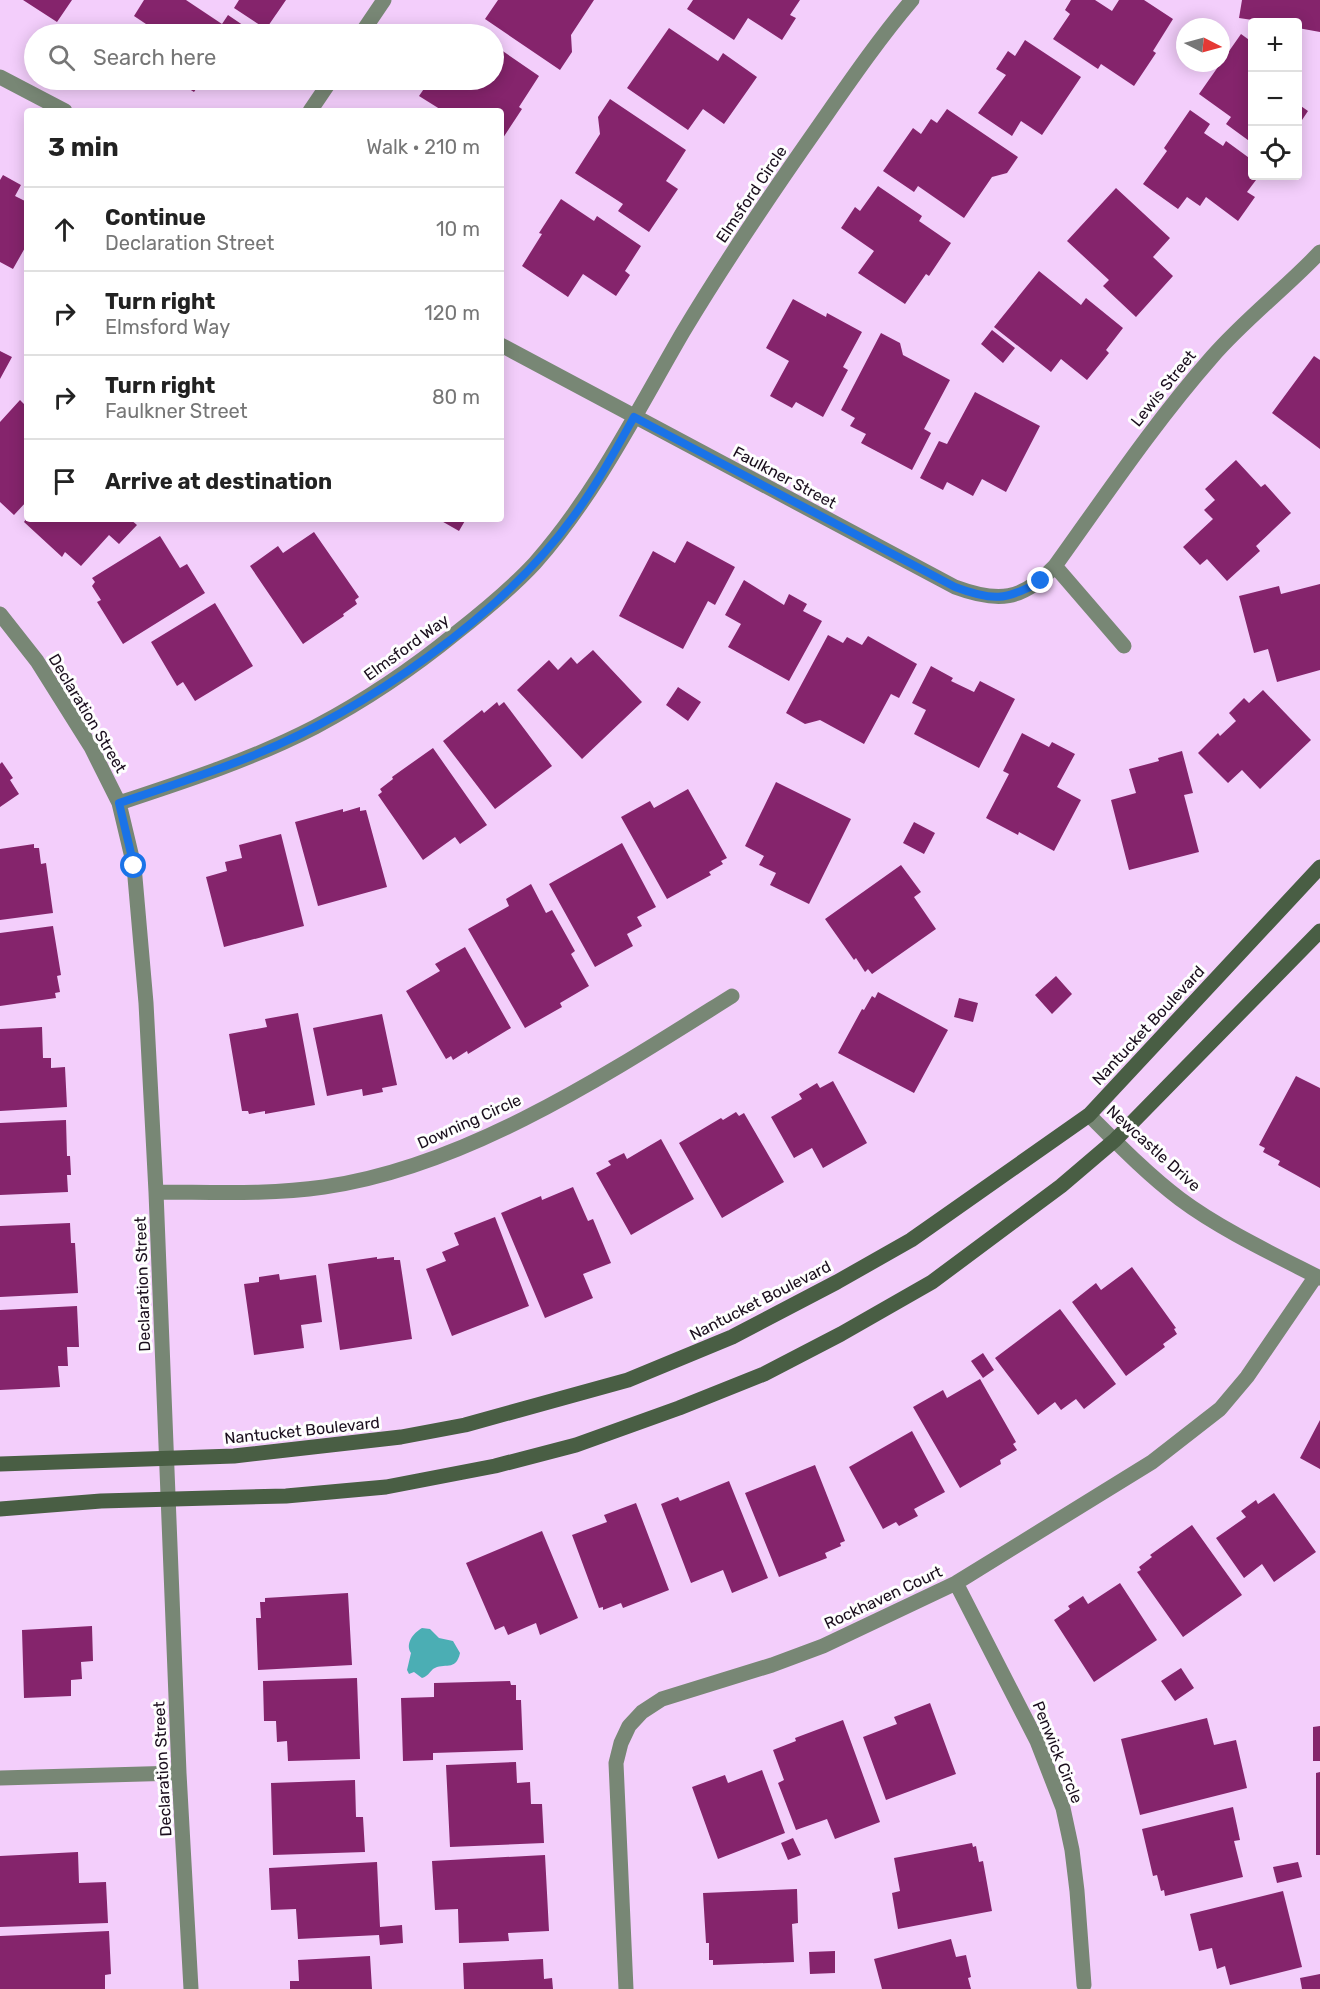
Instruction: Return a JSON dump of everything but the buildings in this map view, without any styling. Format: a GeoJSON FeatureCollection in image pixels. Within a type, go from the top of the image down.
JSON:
{"type":"FeatureCollection","features":[{"type":"Feature","properties":{"kind":"street"},"geometry":{"type":"LineString","coordinates":[[368,24],[384,0]]}},
{"type":"Feature","properties":{"kind":"street","name":"Elmsford Circle"},"geometry":{"type":"LineString","coordinates":[[634,417],[747,230],[861,66],[912,0]]}},
{"type":"Feature","properties":{"kind":"street"},"geometry":{"type":"LineString","coordinates":[[0,77],[24,90]]}},
{"type":"Feature","properties":{"kind":"street"},"geometry":{"type":"LineString","coordinates":[[25,90],[59,108]]}},
{"type":"Feature","properties":{"kind":"street"},"geometry":{"type":"LineString","coordinates":[[311,108],[324,90]]}},
{"type":"Feature","properties":{"kind":"street","name":"Lewis Street"},"geometry":{"type":"LineString","coordinates":[[1054,566],[1126,463],[1171,404],[1214,354],[1320,252]]}},
{"type":"Feature","properties":{"kind":"street","name":"Faulkner Street"},"geometry":{"type":"LineString","coordinates":[[504,347],[955,587],[978,596],[1005,597],[1023,591],[1041,581],[1054,566]]}},
{"type":"Feature","properties":{"kind":"street","name":"Elmsford Way"},"geometry":{"type":"LineString","coordinates":[[119,803],[198,777],[315,727],[381,690],[441,646],[492,605],[533,564],[572,519],[599,479],[634,417]]}},
{"type":"Feature","properties":{"kind":"street"},"geometry":{"type":"LineString","coordinates":[[1054,566],[1124,646]]}},
{"type":"Feature","properties":{"kind":"street","name":"Declaration Street"},"geometry":{"type":"LineString","coordinates":[[0,614],[37,661],[92,747],[119,803],[134,866],[142,948],[156,1192],[179,1773],[191,1989]]}},
{"type":"Feature","properties":{"kind":"street","name":"Nantucket Boulevard"},"geometry":{"type":"LineString","coordinates":[[0,1464],[234,1456],[401,1437],[465,1425],[628,1380],[732,1337],[901,1245],[1089,1114],[1320,867]]}},
{"type":"Feature","properties":{"kind":"street"},"geometry":{"type":"LineString","coordinates":[[0,1509],[101,1501],[286,1496],[386,1487],[495,1466],[576,1445],[764,1374],[841,1334],[932,1282],[1061,1186],[1115,1140],[1320,931]]}},
{"type":"Feature","properties":{"kind":"street","name":"Downing Circle"},"geometry":{"type":"LineString","coordinates":[[156,1192],[268,1193],[326,1187],[440,1157],[508,1127],[657,1043],[732,996]]}},
{"type":"Feature","properties":{"kind":"street","name":"Newcastle Drive"},"geometry":{"type":"LineString","coordinates":[[1089,1114],[1152,1176],[1201,1214],[1318,1277]]}},
{"type":"Feature","properties":{"kind":"street","name":"Rockhaven Court"},"geometry":{"type":"LineString","coordinates":[[626,1989],[616,1763],[628,1726],[642,1712],[662,1699],[772,1665],[823,1646],[956,1583],[1152,1462],[1221,1409],[1247,1377],[1318,1277]]}},
{"type":"Feature","properties":{"kind":"street","name":"Penwick Circle"},"geometry":{"type":"LineString","coordinates":[[956,1583],[1028,1724],[1063,1808],[1072,1850],[1077,1891],[1084,1985]]}},
{"type":"Feature","properties":{"kind":"street"},"geometry":{"type":"LineString","coordinates":[[0,1778],[179,1773]]}},
{"type":"Feature","properties":{"kind":"shaded area"},"geometry":{"type":"Polygon","coordinates":[[[422,1628],[430,1629],[439,1638],[453,1641],[460,1653],[453,1665],[437,1667],[422,1678],[414,1672],[409,1674],[407,1670],[411,1653],[409,1642],[422,1628]]]}},
{"type":"Feature","properties":{"kind":"route"},"geometry":{"type":"LineString","coordinates":[[134,866],[119,803],[198,777],[315,727],[381,690],[441,646],[492,605],[533,564],[572,519],[599,479],[634,417],[955,587],[978,596],[1005,597],[1023,591],[1041,581]]}}]}
